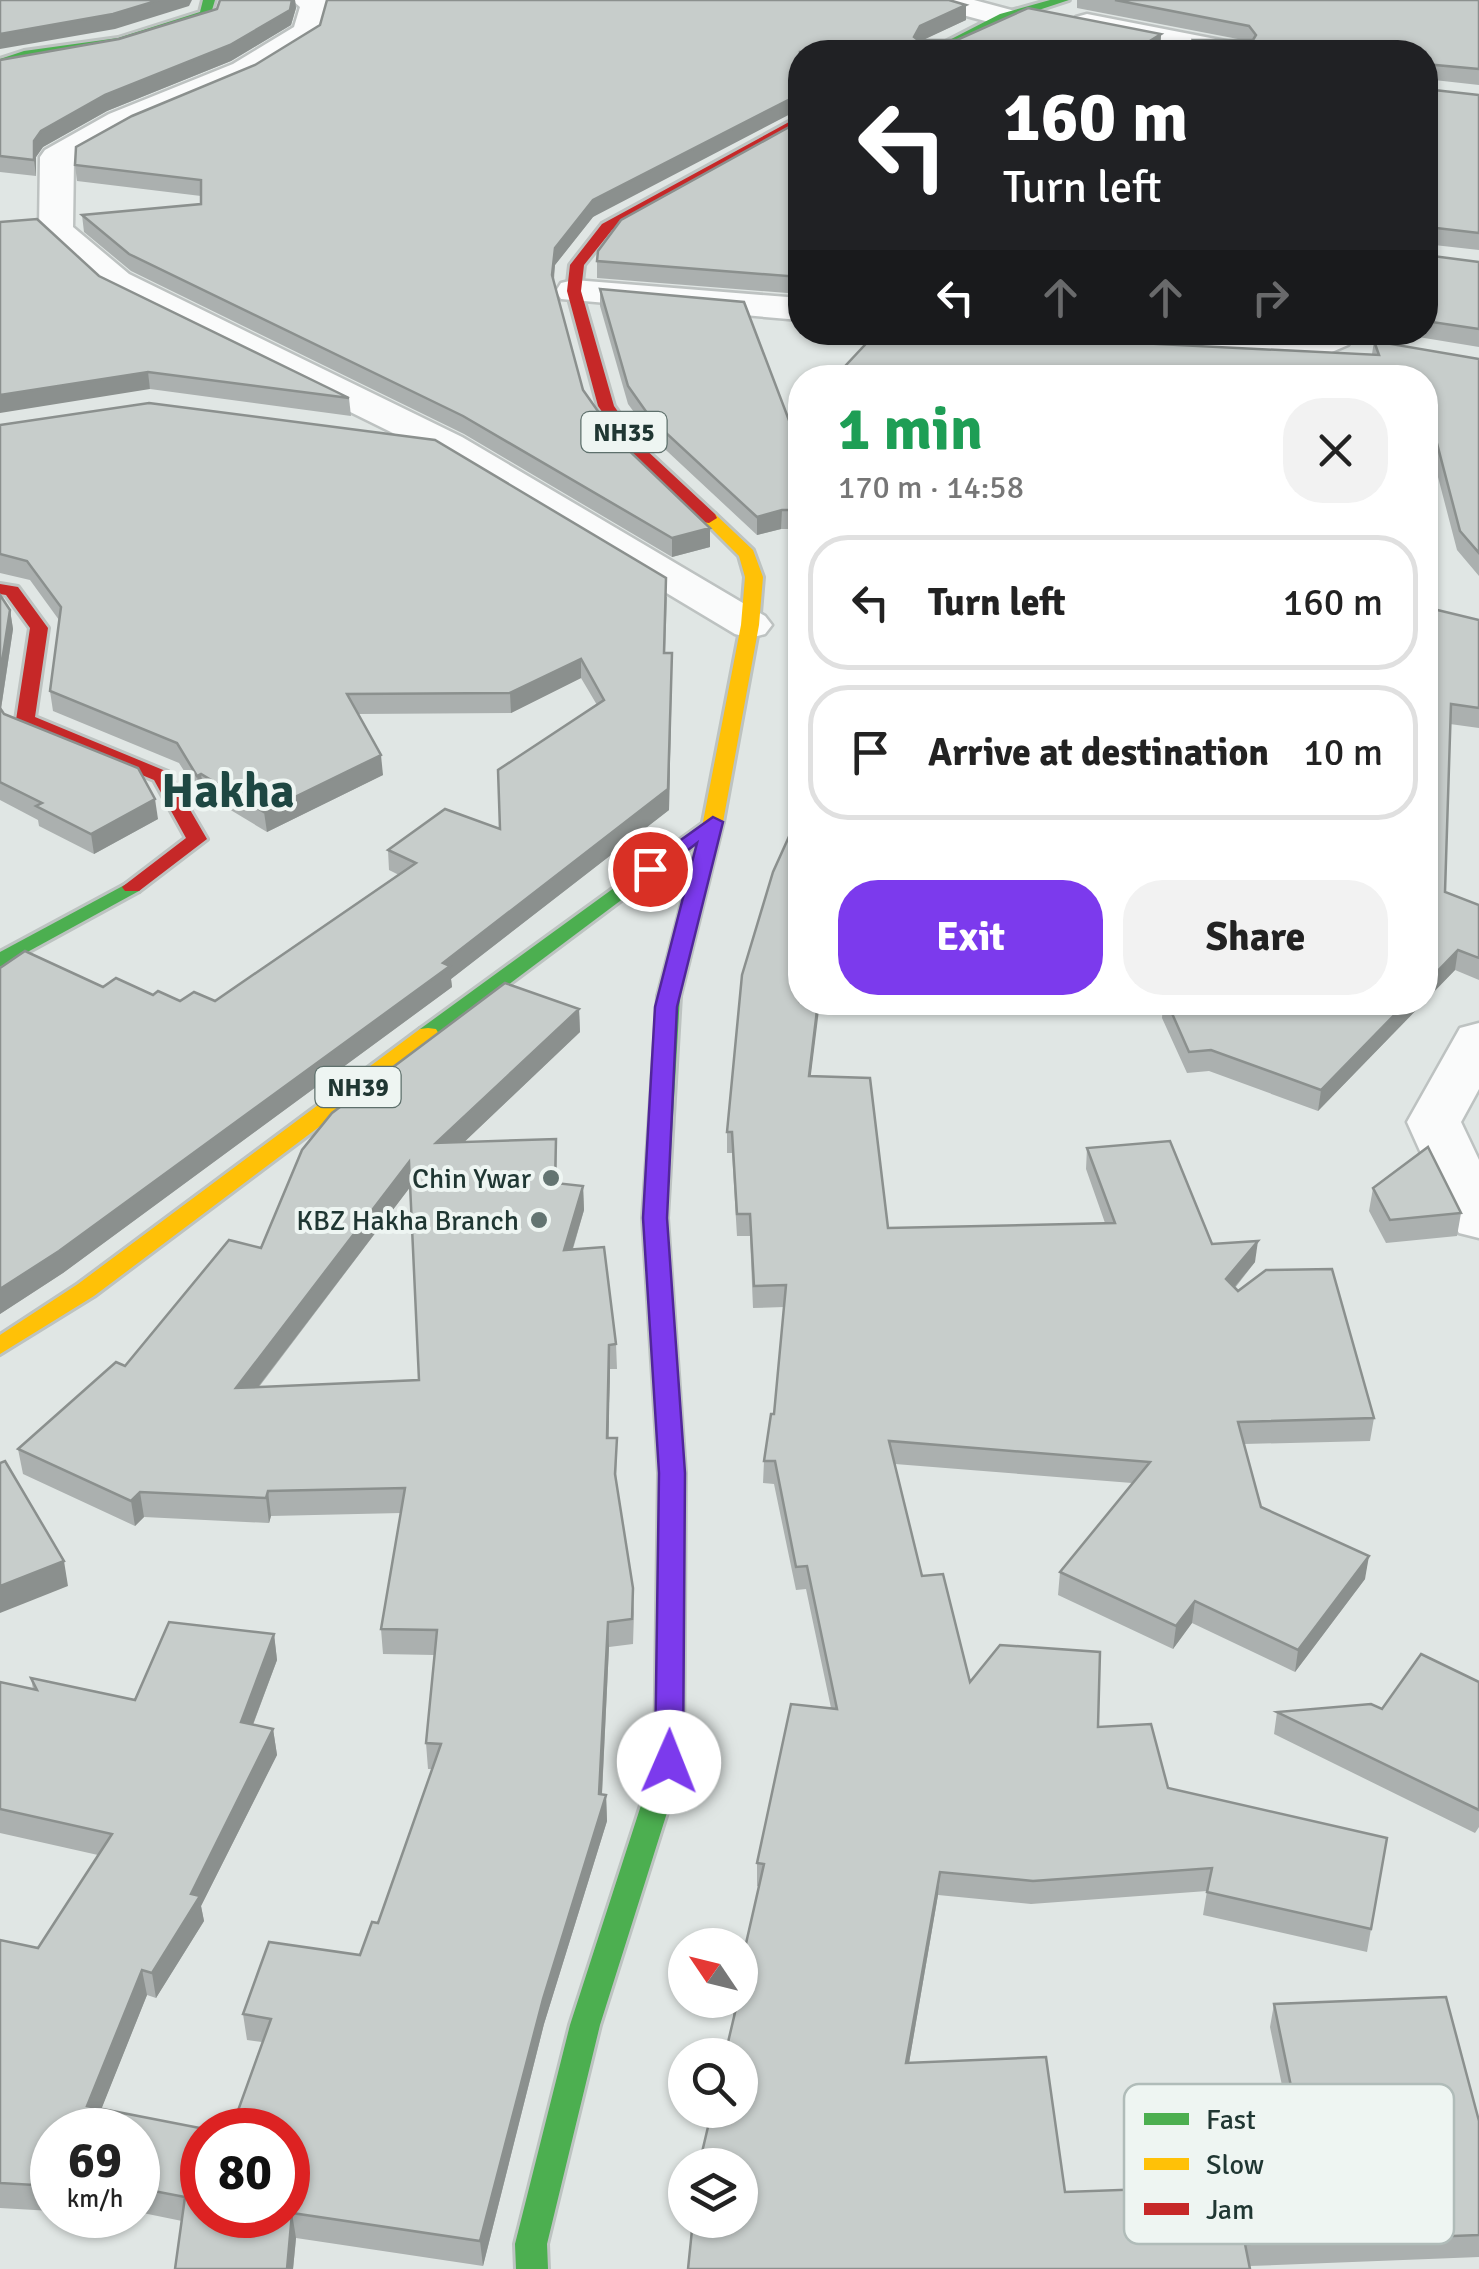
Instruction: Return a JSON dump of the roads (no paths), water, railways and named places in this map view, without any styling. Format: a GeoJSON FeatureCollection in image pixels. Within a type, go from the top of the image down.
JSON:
{"type":"FeatureCollection","features":[{"type":"Feature","properties":{"kind":"main road"},"geometry":{"type":"LineString","coordinates":[[0,64],[24,56],[120,42],[206,14],[208,0]]}},
{"type":"Feature","properties":{"kind":"main road"},"geometry":{"type":"LineString","coordinates":[[958,40],[1014,14],[1063,0]]}},
{"type":"Feature","properties":{"kind":"main road"},"geometry":{"type":"LineString","coordinates":[[574,291],[576,265],[607,227],[788,131]]}},
{"type":"Feature","properties":{"kind":"main road","name":"NH35"},"geometry":{"type":"LineString","coordinates":[[574,291],[606,406],[636,449],[747,554],[754,577],[750,625],[713,822]]}},
{"type":"Feature","properties":{"kind":"main road"},"geometry":{"type":"LineString","coordinates":[[0,588],[12,591],[39,628],[25,720],[161,776],[198,840],[118,898],[0,961]]}},
{"type":"Feature","properties":{"kind":"main road"},"geometry":{"type":"LineString","coordinates":[[532,2269],[531,2244],[585,2025],[669,1762],[672,1473],[655,1218],[666,1007],[713,822]]}},
{"type":"Feature","properties":{"kind":"main road","name":"NH39"},"geometry":{"type":"LineString","coordinates":[[0,1346],[102,1278],[713,822]]}},
{"type":"Feature","properties":{"kind":"street"},"geometry":{"type":"LineString","coordinates":[[307,0],[316,3],[308,31],[271,55],[236,75],[89,134],[56,157],[56,230],[116,282],[448,445],[750,625]]}},
{"type":"Feature","properties":{"kind":"street"},"geometry":{"type":"LineString","coordinates":[[939,0],[1166,40]]}},
{"type":"Feature","properties":{"kind":"street"},"geometry":{"type":"LineString","coordinates":[[574,291],[788,308]]}},
{"type":"Feature","properties":{"kind":"street"},"geometry":{"type":"LineString","coordinates":[[1200,345],[1304,353],[1327,345]]}},
{"type":"Feature","properties":{"kind":"street"},"geometry":{"type":"LineString","coordinates":[[329,429],[448,445]]}},
{"type":"Feature","properties":{"kind":"street"},"geometry":{"type":"LineString","coordinates":[[1479,1038],[1434,1122],[1479,1220]]}},
{"type":"Feature","properties":{"kind":"place","name":"Chin Ywar"},"geometry":{"type":"Point","coordinates":[551,1178]}},
{"type":"Feature","properties":{"kind":"place","name":"KBZ Hakha Branch"},"geometry":{"type":"Point","coordinates":[539,1220]}},
{"type":"Feature","properties":{"kind":"district","name":"Hakha"},"geometry":{"type":"Point","coordinates":[228,790]}}]}
